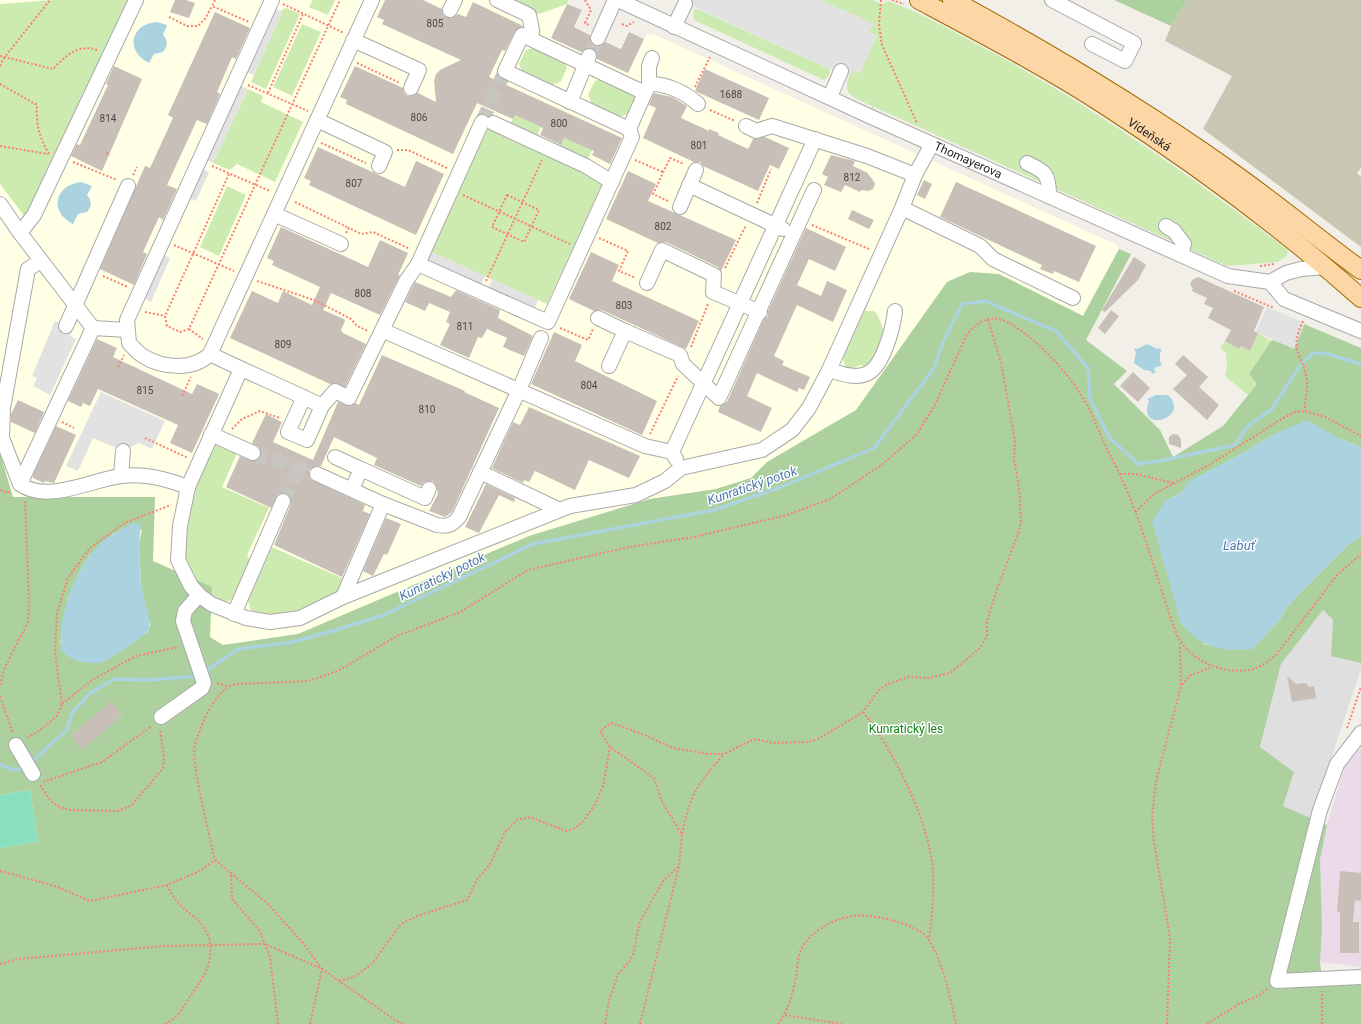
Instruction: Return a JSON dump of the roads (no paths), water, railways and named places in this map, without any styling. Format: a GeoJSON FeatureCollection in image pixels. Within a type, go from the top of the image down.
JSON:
{"type":"FeatureCollection","features":[{"type":"Feature","properties":{"kind":"main road","name":"Vídeňská"},"geometry":{"type":"LineString","coordinates":[[952,0],[1039,48],[1113,93],[1226,168],[1361,270]]}},
{"type":"Feature","properties":{"kind":"main road","name":"Vídeňská"},"geometry":{"type":"LineString","coordinates":[[912,2],[1030,60],[1102,104],[1213,179],[1326,267],[1361,298]]}},
{"type":"Feature","properties":{"kind":"street"},"geometry":{"type":"LineString","coordinates":[[20,233],[34,215],[55,156],[110,57],[136,0]]}},
{"type":"Feature","properties":{"kind":"street"},"geometry":{"type":"LineString","coordinates":[[277,2],[260,27],[130,309],[127,320],[129,343],[142,356],[162,365],[187,365],[197,363],[203,361],[212,350],[309,138],[314,116],[346,57],[372,0]]}},
{"type":"Feature","properties":{"kind":"street"},"geometry":{"type":"LineString","coordinates":[[497,0],[529,15],[532,30],[531,39]]}},
{"type":"Feature","properties":{"kind":"street"},"geometry":{"type":"LineString","coordinates":[[595,32],[616,0]]}},
{"type":"Feature","properties":{"kind":"street","name":"Thomayerova"},"geometry":{"type":"LineString","coordinates":[[616,0],[1228,276],[1270,282]]}},
{"type":"Feature","properties":{"kind":"street"},"geometry":{"type":"LineString","coordinates":[[1052,0],[1134,43],[1125,61],[1092,44]]}},
{"type":"Feature","properties":{"kind":"street"},"geometry":{"type":"LineString","coordinates":[[674,27],[685,4]]}},
{"type":"Feature","properties":{"kind":"street"},"geometry":{"type":"LineString","coordinates":[[629,129],[505,71],[522,35],[588,60],[647,88],[659,83],[694,101]]}},
{"type":"Feature","properties":{"kind":"street"},"geometry":{"type":"LineString","coordinates":[[354,40],[419,70],[411,88]]}},
{"type":"Feature","properties":{"kind":"street"},"geometry":{"type":"LineString","coordinates":[[416,257],[481,293],[548,322],[632,137],[629,129],[647,88],[649,66],[652,58]]}},
{"type":"Feature","properties":{"kind":"street"},"geometry":{"type":"LineString","coordinates":[[570,102],[588,60]]}},
{"type":"Feature","properties":{"kind":"street"},"geometry":{"type":"LineString","coordinates":[[830,97],[841,71]]}},
{"type":"Feature","properties":{"kind":"street"},"geometry":{"type":"LineString","coordinates":[[314,116],[385,152],[379,166]]}},
{"type":"Feature","properties":{"kind":"street"},"geometry":{"type":"LineString","coordinates":[[304,397],[288,432],[307,440],[322,406],[335,391],[349,398],[406,281],[416,257],[487,122],[586,166],[612,182]]}},
{"type":"Feature","properties":{"kind":"street"},"geometry":{"type":"LineString","coordinates":[[746,126],[756,131],[772,126],[867,156],[915,175]]}},
{"type":"Feature","properties":{"kind":"street"},"geometry":{"type":"LineString","coordinates":[[672,452],[815,139]]}},
{"type":"Feature","properties":{"kind":"street"},"geometry":{"type":"LineString","coordinates":[[240,369],[198,462],[187,493],[180,526],[178,560],[184,574],[198,595],[211,604],[246,618],[270,622],[300,618],[343,597],[570,506],[636,494],[665,481],[681,468],[762,450],[792,430],[809,408],[829,370],[902,208],[926,141]]}},
{"type":"Feature","properties":{"kind":"street"},"geometry":{"type":"LineString","coordinates":[[1026,163],[1043,171],[1049,183],[1049,196]]}},
{"type":"Feature","properties":{"kind":"street"},"geometry":{"type":"LineString","coordinates":[[680,207],[696,170]]}},
{"type":"Feature","properties":{"kind":"street"},"geometry":{"type":"LineString","coordinates":[[690,185],[752,213],[776,225],[793,236]]}},
{"type":"Feature","properties":{"kind":"street"},"geometry":{"type":"LineString","coordinates":[[66,326],[128,186]]}},
{"type":"Feature","properties":{"kind":"street"},"geometry":{"type":"LineString","coordinates":[[598,318],[680,355],[684,364],[719,398],[760,312],[814,190]]}},
{"type":"Feature","properties":{"kind":"street"},"geometry":{"type":"LineString","coordinates":[[0,204],[41,261],[93,328],[127,330]]}},
{"type":"Feature","properties":{"kind":"street"},"geometry":{"type":"LineString","coordinates":[[902,208],[980,246],[993,259],[1073,298]]}},
{"type":"Feature","properties":{"kind":"street"},"geometry":{"type":"LineString","coordinates":[[274,214],[340,244]]}},
{"type":"Feature","properties":{"kind":"street"},"geometry":{"type":"LineString","coordinates":[[1166,226],[1174,231],[1184,244],[1181,255]]}},
{"type":"Feature","properties":{"kind":"street"},"geometry":{"type":"LineString","coordinates":[[647,283],[662,250],[714,275],[713,292],[760,312]]}},
{"type":"Feature","properties":{"kind":"street"},"geometry":{"type":"LineString","coordinates":[[22,486],[2,438],[2,405],[28,269],[41,261]]}},
{"type":"Feature","properties":{"kind":"street"},"geometry":{"type":"LineString","coordinates":[[1326,267],[1300,269],[1286,273],[1270,282],[1284,299],[1361,331]]}},
{"type":"Feature","properties":{"kind":"street"},"geometry":{"type":"LineString","coordinates":[[829,370],[854,376],[865,375],[873,370],[879,362],[894,326],[895,311]]}},
{"type":"Feature","properties":{"kind":"street"},"geometry":{"type":"LineString","coordinates":[[22,486],[93,328]]}},
{"type":"Feature","properties":{"kind":"street"},"geometry":{"type":"LineString","coordinates":[[382,330],[645,446],[672,452],[681,468]]}},
{"type":"Feature","properties":{"kind":"street"},"geometry":{"type":"LineString","coordinates":[[610,366],[625,331]]}},
{"type":"Feature","properties":{"kind":"street"},"geometry":{"type":"LineString","coordinates":[[317,474],[384,504],[446,527],[454,524],[459,517],[519,390],[541,338]]}},
{"type":"Feature","properties":{"kind":"street"},"geometry":{"type":"LineString","coordinates":[[212,350],[240,369],[322,406]]}},
{"type":"Feature","properties":{"kind":"street"},"geometry":{"type":"LineString","coordinates":[[211,434],[253,453]]}},
{"type":"Feature","properties":{"kind":"street"},"geometry":{"type":"LineString","coordinates":[[121,476],[123,451]]}},
{"type":"Feature","properties":{"kind":"street"},"geometry":{"type":"LineString","coordinates":[[335,457],[425,498],[429,489]]}},
{"type":"Feature","properties":{"kind":"street"},"geometry":{"type":"LineString","coordinates":[[352,489],[361,469]]}},
{"type":"Feature","properties":{"kind":"street"},"geometry":{"type":"LineString","coordinates":[[480,472],[560,510]]}},
{"type":"Feature","properties":{"kind":"street"},"geometry":{"type":"LineString","coordinates":[[22,486],[46,492],[77,487],[121,476],[160,477],[187,493]]}},
{"type":"Feature","properties":{"kind":"street"},"geometry":{"type":"LineString","coordinates":[[234,614],[283,501]]}},
{"type":"Feature","properties":{"kind":"street"},"geometry":{"type":"LineString","coordinates":[[343,597],[384,504]]}},
{"type":"Feature","properties":{"kind":"street"},"geometry":{"type":"LineString","coordinates":[[162,717],[202,688],[204,683],[183,621],[185,611],[198,595]]}},
{"type":"Feature","properties":{"kind":"street"},"geometry":{"type":"LineString","coordinates":[[1361,733],[1337,764],[1320,810],[1277,981],[1361,977]]}},
{"type":"Feature","properties":{"kind":"street"},"geometry":{"type":"LineString","coordinates":[[19,751],[34,774]]}},
{"type":"Feature","properties":{"kind":"water"},"geometry":{"type":"Polygon","coordinates":[[[157,22],[167,25],[163,35],[167,41],[167,45],[163,52],[154,54],[149,63],[141,58],[136,52],[134,39],[136,33],[141,28],[148,24],[157,22]]]}},
{"type":"Feature","properties":{"kind":"water"},"geometry":{"type":"Polygon","coordinates":[[[81,182],[92,186],[87,195],[91,201],[91,206],[87,212],[78,214],[73,224],[65,219],[60,213],[58,200],[60,193],[65,188],[72,184],[81,182]]]}},
{"type":"Feature","properties":{"kind":"water"},"geometry":{"type":"Polygon","coordinates":[[[1147,344],[1158,349],[1160,348],[1162,351],[1160,352],[1160,362],[1162,363],[1160,367],[1158,366],[1154,369],[1156,372],[1152,374],[1151,371],[1144,370],[1134,363],[1136,352],[1134,350],[1135,348],[1137,349],[1147,344]]]}},
{"type":"Feature","properties":{"kind":"water"},"geometry":{"type":"Polygon","coordinates":[[[1156,395],[1168,395],[1174,403],[1173,410],[1169,416],[1156,420],[1150,418],[1147,411],[1149,401],[1147,399],[1156,395]]]}},
{"type":"Feature","properties":{"kind":"water","name":"Labuť"},"geometry":{"type":"Polygon","coordinates":[[[1307,420],[1338,438],[1361,447],[1361,536],[1348,545],[1306,587],[1288,606],[1278,622],[1252,649],[1221,649],[1204,643],[1196,638],[1181,623],[1152,521],[1165,501],[1181,493],[1188,482],[1247,451],[1272,435],[1307,420]]]}},
{"type":"Feature","properties":{"kind":"water"},"geometry":{"type":"Polygon","coordinates":[[[133,523],[141,524],[139,543],[141,586],[149,618],[149,629],[134,643],[100,663],[79,661],[69,657],[62,651],[62,624],[65,609],[76,579],[91,554],[100,544],[111,535],[133,523]]]}},
{"type":"Feature","properties":{"kind":"waterway","name":"Kunratický potok"},"geometry":{"type":"LineString","coordinates":[[204,672],[238,649],[288,643],[384,615],[533,544],[714,510],[781,487],[874,448],[934,368],[943,342],[962,304],[985,301],[1056,331],[1088,368],[1090,399],[1109,437],[1138,464],[1160,461],[1235,445],[1248,426],[1272,409],[1301,364],[1313,353],[1328,354],[1361,364]]}},
{"type":"Feature","properties":{"kind":"waterway","name":"Kunratický potok"},"geometry":{"type":"LineString","coordinates":[[30,763],[67,730],[72,713],[89,694],[114,679],[147,680],[199,676]]}},
{"type":"Feature","properties":{"kind":"waterway","name":"Kunratický potok"},"geometry":{"type":"LineString","coordinates":[[0,765],[14,770],[26,768]]}},
{"type":"Feature","properties":{"kind":"tunnel"},"geometry":{"type":"LineString","coordinates":[[590,56],[598,38]]}},
{"type":"Feature","properties":{"kind":"tunnel"},"geometry":{"type":"LineString","coordinates":[[482,122],[505,71]]}},
{"type":"Feature","properties":{"kind":"tunnel"},"geometry":{"type":"LineString","coordinates":[[253,453],[317,474]]}},
{"type":"Feature","properties":{"kind":"tunnel"},"geometry":{"type":"LineString","coordinates":[[283,501],[299,468]]}},
{"type":"Feature","properties":{"kind":"park label","name":"Kunratický les"},"geometry":{"type":"Point","coordinates":[906,729]}}]}
